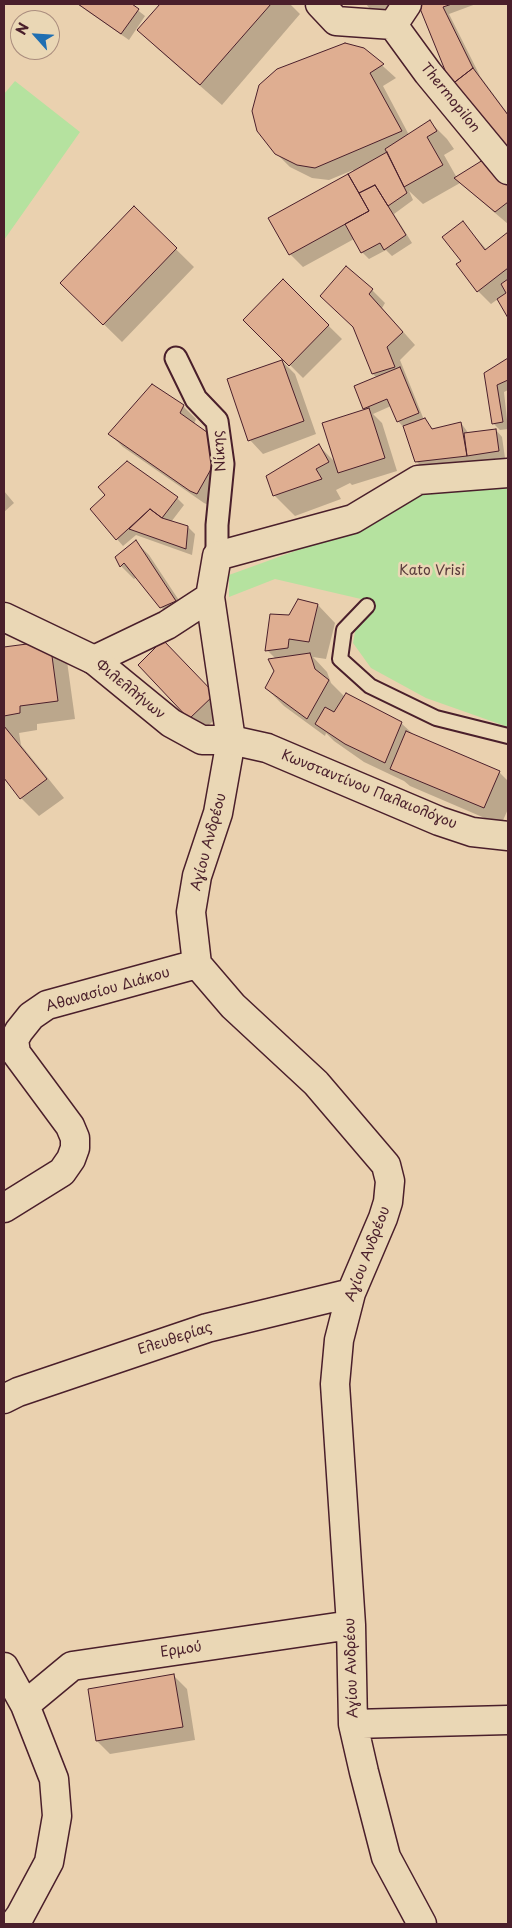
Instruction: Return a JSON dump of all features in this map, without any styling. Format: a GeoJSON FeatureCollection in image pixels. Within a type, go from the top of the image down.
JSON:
{"type":"FeatureCollection","features":[{"type":"Feature","properties":{"kind":"street"},"geometry":{"type":"LineString","coordinates":[[328,12],[400,14]]}},
{"type":"Feature","properties":{"kind":"street","name":"Thermopilon"},"geometry":{"type":"LineString","coordinates":[[400,14],[428,73],[508,170]]}},
{"type":"Feature","properties":{"kind":"street","name":"Νίκης"},"geometry":{"type":"LineString","coordinates":[[176,358],[196,399],[217,421],[223,464],[216,556]]}},
{"type":"Feature","properties":{"kind":"street"},"geometry":{"type":"LineString","coordinates":[[216,556],[353,518],[418,480],[508,473]]}},
{"type":"Feature","properties":{"kind":"street","name":"Αγίου Ανδρέου"},"geometry":{"type":"LineString","coordinates":[[216,556],[210,597],[231,740],[218,813],[197,876],[192,912],[197,964],[233,1006],[316,1083],[386,1165],[390,1181],[388,1202],[383,1218],[351,1293],[339,1340],[335,1384],[350,1625],[354,1724],[364,1772],[386,1857],[422,1924]]}},
{"type":"Feature","properties":{"kind":"street"},"geometry":{"type":"LineString","coordinates":[[94,660],[166,625],[210,597]]}},
{"type":"Feature","properties":{"kind":"street","name":"Φιλελλήνων"},"geometry":{"type":"LineString","coordinates":[[4,617],[94,660],[171,723],[183,730],[202,740],[231,740]]}},
{"type":"Feature","properties":{"kind":"street","name":"Κωνσταντίνου Παλαιολόγου"},"geometry":{"type":"LineString","coordinates":[[231,740],[267,748],[439,821],[472,832],[508,836]]}},
{"type":"Feature","properties":{"kind":"street","name":"Αθανασίου Διάκου"},"geometry":{"type":"LineString","coordinates":[[4,1208],[62,1172],[75,1148],[75,1138],[70,1126],[9,1046],[19,1031],[31,1016],[47,1005],[197,964]]}},
{"type":"Feature","properties":{"kind":"street","name":"Ελευθερίας"},"geometry":{"type":"LineString","coordinates":[[4,1399],[18,1392],[207,1328],[351,1293]]}},
{"type":"Feature","properties":{"kind":"street","name":"Ερμού"},"geometry":{"type":"LineString","coordinates":[[25,1705],[72,1666],[350,1625]]}},
{"type":"Feature","properties":{"kind":"street"},"geometry":{"type":"LineString","coordinates":[[4,1667],[25,1705],[54,1779],[57,1816],[49,1862],[14,1924]]}},
{"type":"Feature","properties":{"kind":"street"},"geometry":{"type":"LineString","coordinates":[[354,1724],[508,1720]]}},
{"type":"Feature","properties":{"kind":"lane"},"geometry":{"type":"LineString","coordinates":[[367,606],[344,630],[340,658],[370,686],[436,718],[508,736]]}},
{"type":"Feature","properties":{"kind":"green space"},"geometry":{"type":"Polygon","coordinates":[[[15,81],[80,132],[4,240],[4,94],[15,81]]]}},
{"type":"Feature","properties":{"kind":"green space","name":"Kato Vrisi"},"geometry":{"type":"Polygon","coordinates":[[[508,484],[508,727],[426,698],[371,668],[353,643],[361,599],[275,579],[229,597],[229,575],[364,526],[407,493],[508,484]]]}},
{"type":"Feature","properties":{"kind":"building"},"geometry":{"type":"Polygon","coordinates":[[[78,4],[132,4],[139,9],[121,34],[78,4]]]}},
{"type":"Feature","properties":{"kind":"building"},"geometry":{"type":"Polygon","coordinates":[[[160,4],[271,4],[200,85],[137,30],[160,4]]]}},
{"type":"Feature","properties":{"kind":"building"},"geometry":{"type":"Polygon","coordinates":[[[421,4],[452,4],[443,7],[473,68],[451,85],[419,6],[421,4]]]}},
{"type":"Feature","properties":{"kind":"building"},"geometry":{"type":"Polygon","coordinates":[[[345,43],[364,48],[384,64],[370,73],[402,131],[315,168],[297,165],[275,154],[257,131],[252,111],[259,85],[277,69],[345,43]]]}},
{"type":"Feature","properties":{"kind":"building"},"geometry":{"type":"Polygon","coordinates":[[[473,68],[508,115],[508,153],[451,85],[473,68]]]}},
{"type":"Feature","properties":{"kind":"building"},"geometry":{"type":"Polygon","coordinates":[[[430,120],[437,131],[427,137],[443,165],[404,187],[385,149],[430,120]]]}},
{"type":"Feature","properties":{"kind":"building"},"geometry":{"type":"Polygon","coordinates":[[[387,152],[407,193],[388,206],[375,185],[359,193],[348,174],[387,152]]]}},
{"type":"Feature","properties":{"kind":"building"},"geometry":{"type":"Polygon","coordinates":[[[483,160],[508,182],[508,202],[495,212],[454,178],[483,160]]]}},
{"type":"Feature","properties":{"kind":"building"},"geometry":{"type":"Polygon","coordinates":[[[348,174],[369,211],[289,255],[268,218],[348,174]]]}},
{"type":"Feature","properties":{"kind":"building"},"geometry":{"type":"Polygon","coordinates":[[[375,185],[406,235],[384,250],[380,243],[361,253],[345,224],[369,211],[359,193],[375,185]]]}},
{"type":"Feature","properties":{"kind":"building"},"geometry":{"type":"Polygon","coordinates":[[[134,206],[177,248],[103,325],[60,283],[134,206]]]}},
{"type":"Feature","properties":{"kind":"building"},"geometry":{"type":"Polygon","coordinates":[[[463,221],[485,250],[508,232],[508,268],[477,292],[456,264],[461,261],[442,237],[463,221]]]}},
{"type":"Feature","properties":{"kind":"building"},"geometry":{"type":"Polygon","coordinates":[[[346,266],[373,289],[369,294],[403,332],[387,347],[395,367],[372,374],[353,327],[320,296],[346,266]]]}},
{"type":"Feature","properties":{"kind":"building"},"geometry":{"type":"Polygon","coordinates":[[[283,279],[329,325],[289,366],[243,320],[283,279]]]}},
{"type":"Feature","properties":{"kind":"building"},"geometry":{"type":"Polygon","coordinates":[[[508,279],[508,318],[497,299],[506,293],[501,284],[508,279]]]}},
{"type":"Feature","properties":{"kind":"building"},"geometry":{"type":"Polygon","coordinates":[[[508,358],[508,380],[497,385],[503,422],[492,424],[484,373],[508,358]]]}},
{"type":"Feature","properties":{"kind":"building"},"geometry":{"type":"Polygon","coordinates":[[[282,360],[304,421],[248,441],[227,379],[282,360]]]}},
{"type":"Feature","properties":{"kind":"building"},"geometry":{"type":"Polygon","coordinates":[[[400,367],[419,413],[397,422],[387,399],[363,409],[354,386],[400,367]]]}},
{"type":"Feature","properties":{"kind":"building"},"geometry":{"type":"Polygon","coordinates":[[[152,384],[184,405],[180,413],[211,435],[215,462],[197,494],[108,434],[152,384]]]}},
{"type":"Feature","properties":{"kind":"building"},"geometry":{"type":"Polygon","coordinates":[[[369,408],[385,458],[338,473],[322,423],[369,408]]]}},
{"type":"Feature","properties":{"kind":"building"},"geometry":{"type":"Polygon","coordinates":[[[425,418],[432,429],[461,422],[467,456],[415,462],[403,426],[425,418]]]}},
{"type":"Feature","properties":{"kind":"building"},"geometry":{"type":"Polygon","coordinates":[[[496,429],[499,451],[467,456],[464,433],[496,429]]]}},
{"type":"Feature","properties":{"kind":"building"},"geometry":{"type":"Polygon","coordinates":[[[319,444],[329,462],[316,469],[322,479],[273,496],[266,476],[319,444]]]}},
{"type":"Feature","properties":{"kind":"building"},"geometry":{"type":"Polygon","coordinates":[[[127,461],[178,497],[162,518],[150,509],[116,540],[90,509],[105,495],[98,487],[127,461]]]}},
{"type":"Feature","properties":{"kind":"building"},"geometry":{"type":"Polygon","coordinates":[[[150,509],[162,518],[188,526],[186,549],[129,529],[150,509]]]}},
{"type":"Feature","properties":{"kind":"building"},"geometry":{"type":"Polygon","coordinates":[[[136,540],[176,601],[160,608],[124,563],[120,567],[115,557],[136,540]]]}},
{"type":"Feature","properties":{"kind":"building"},"geometry":{"type":"Polygon","coordinates":[[[298,599],[318,604],[309,642],[289,639],[288,648],[265,651],[270,614],[289,615],[298,599]]]}},
{"type":"Feature","properties":{"kind":"building"},"geometry":{"type":"Polygon","coordinates":[[[163,640],[215,694],[189,719],[138,665],[163,640]]]}},
{"type":"Feature","properties":{"kind":"building"},"geometry":{"type":"Polygon","coordinates":[[[50,641],[58,701],[20,706],[20,713],[4,716],[4,647],[50,641]]]}},
{"type":"Feature","properties":{"kind":"building"},"geometry":{"type":"Polygon","coordinates":[[[310,653],[315,669],[329,680],[307,719],[265,688],[274,671],[268,659],[310,653]]]}},
{"type":"Feature","properties":{"kind":"building"},"geometry":{"type":"Polygon","coordinates":[[[346,693],[402,722],[385,763],[345,744],[315,724],[325,707],[334,712],[346,693]]]}},
{"type":"Feature","properties":{"kind":"building"},"geometry":{"type":"Polygon","coordinates":[[[4,726],[47,779],[20,799],[4,778],[4,726]]]}},
{"type":"Feature","properties":{"kind":"building"},"geometry":{"type":"Polygon","coordinates":[[[406,731],[500,771],[484,808],[390,769],[406,731]]]}},
{"type":"Feature","properties":{"kind":"building"},"geometry":{"type":"Polygon","coordinates":[[[174,1674],[183,1727],[96,1741],[88,1689],[174,1674]]]}}]}
